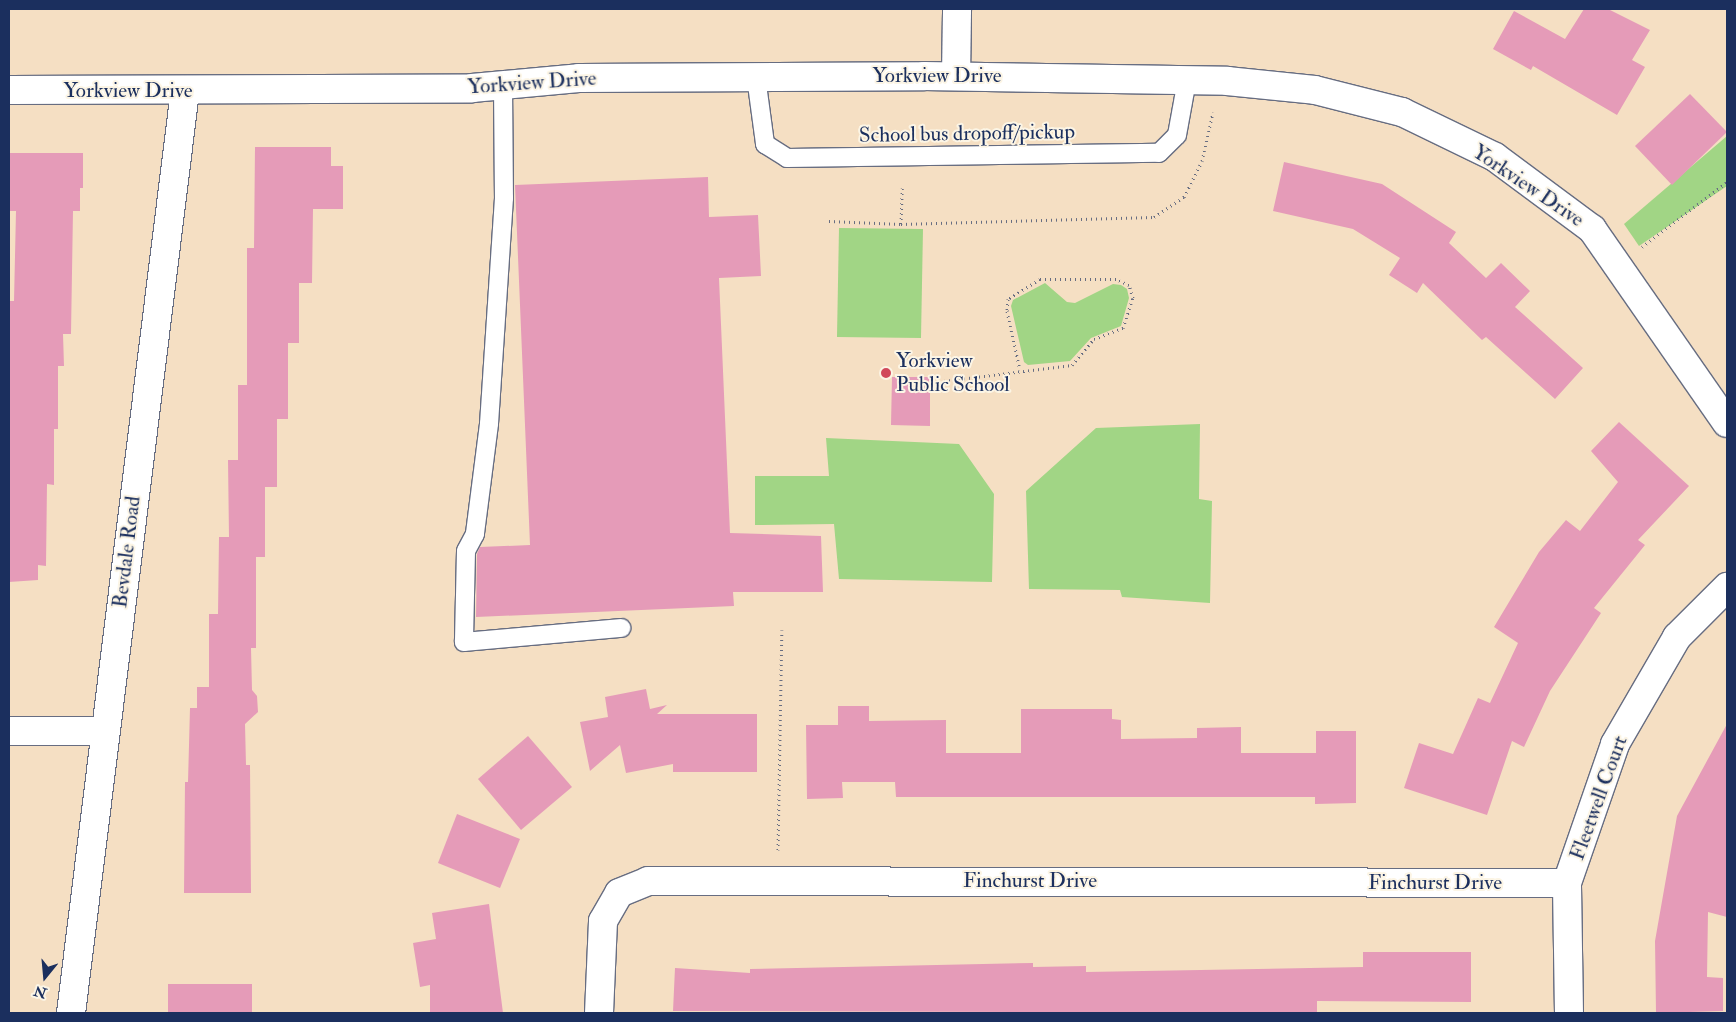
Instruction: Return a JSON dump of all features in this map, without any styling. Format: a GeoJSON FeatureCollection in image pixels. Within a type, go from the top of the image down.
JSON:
{"type":"FeatureCollection","features":[{"type":"Feature","properties":{"kind":"street"},"geometry":{"type":"LineString","coordinates":[[956,76],[957,9]]}},
{"type":"Feature","properties":{"kind":"street","name":"Yorkview Drive"},"geometry":{"type":"LineString","coordinates":[[9,90],[185,91],[503,86],[580,78],[956,76],[1187,80],[1315,90],[1402,112],[1494,157],[1592,229],[1616,267],[1727,423]]}},
{"type":"Feature","properties":{"kind":"street","name":"Bevdale Road"},"geometry":{"type":"LineString","coordinates":[[71,1013],[185,91]]}},
{"type":"Feature","properties":{"kind":"street","name":"Fleetwell Court"},"geometry":{"type":"LineString","coordinates":[[1569,1013],[1567,883],[1615,744],[1677,637],[1727,587]]}},
{"type":"Feature","properties":{"kind":"street"},"geometry":{"type":"LineString","coordinates":[[9,731],[105,731]]}},
{"type":"Feature","properties":{"kind":"street","name":"Finchurst Drive"},"geometry":{"type":"LineString","coordinates":[[599,1013],[604,921],[619,893],[648,881],[1567,883]]}},
{"type":"Feature","properties":{"kind":"lane","name":"School bus dropoff/pickup"},"geometry":{"type":"LineString","coordinates":[[756,77],[764,144],[787,158],[1159,153],[1177,136],[1187,80]]}},
{"type":"Feature","properties":{"kind":"lane"},"geometry":{"type":"LineString","coordinates":[[503,86],[504,198],[490,424],[475,534],[466,551],[464,642],[621,628]]}},
{"type":"Feature","properties":{"kind":"path"},"geometry":{"type":"LineString","coordinates":[[828,221],[901,224],[1154,217],[1184,197],[1202,161],[1213,112]]}},
{"type":"Feature","properties":{"kind":"path"},"geometry":{"type":"LineString","coordinates":[[1616,267],[1727,182]]}},
{"type":"Feature","properties":{"kind":"path"},"geometry":{"type":"LineString","coordinates":[[901,224],[902,188]]}},
{"type":"Feature","properties":{"kind":"path"},"geometry":{"type":"LineString","coordinates":[[944,381],[1072,365],[1094,339],[1119,332],[1133,298],[1129,285],[1116,279],[1040,278],[1008,299],[1007,311],[1020,370]]}},
{"type":"Feature","properties":{"kind":"path"},"geometry":{"type":"LineString","coordinates":[[778,881],[782,630]]}},
{"type":"Feature","properties":{"kind":"green space"},"geometry":{"type":"Polygon","coordinates":[[[1727,136],[1727,186],[1639,246],[1624,224],[1727,136]]]}},
{"type":"Feature","properties":{"kind":"green space"},"geometry":{"type":"Polygon","coordinates":[[[839,228],[923,229],[921,338],[837,337],[839,228]]]}},
{"type":"Feature","properties":{"kind":"green space"},"geometry":{"type":"Polygon","coordinates":[[[1045,283],[1067,302],[1075,303],[1113,284],[1121,285],[1127,289],[1129,298],[1121,326],[1091,338],[1070,361],[1028,365],[1024,362],[1011,306],[1013,300],[1045,283]]]}},
{"type":"Feature","properties":{"kind":"green space"},"geometry":{"type":"Polygon","coordinates":[[[1200,424],[1199,499],[1212,501],[1210,603],[1122,597],[1120,590],[1029,589],[1026,491],[1096,428],[1200,424]]]}},
{"type":"Feature","properties":{"kind":"green space"},"geometry":{"type":"Polygon","coordinates":[[[826,438],[959,444],[994,494],[992,582],[839,579],[834,524],[755,525],[755,476],[829,476],[826,438]]]}},
{"type":"Feature","properties":{"kind":"building"},"geometry":{"type":"Polygon","coordinates":[[[1584,9],[1608,9],[1650,30],[1632,60],[1645,67],[1617,115],[1533,66],[1531,70],[1493,49],[1514,11],[1565,39],[1584,9]]]}},
{"type":"Feature","properties":{"kind":"building"},"geometry":{"type":"Polygon","coordinates":[[[1690,94],[1727,132],[1672,185],[1635,146],[1690,94]]]}},
{"type":"Feature","properties":{"kind":"building"},"geometry":{"type":"Polygon","coordinates":[[[255,147],[331,147],[331,166],[343,166],[343,209],[313,209],[312,283],[299,283],[299,343],[288,343],[288,419],[277,419],[277,487],[265,487],[265,557],[256,557],[256,648],[251,648],[252,690],[257,696],[258,712],[245,724],[246,765],[250,765],[251,893],[184,893],[185,782],[188,782],[190,708],[197,708],[197,687],[209,687],[209,614],[218,614],[219,537],[229,537],[228,460],[238,460],[238,385],[247,385],[247,248],[254,248],[255,147]]]}},
{"type":"Feature","properties":{"kind":"building"},"geometry":{"type":"Polygon","coordinates":[[[9,153],[83,153],[83,188],[80,188],[80,211],[73,211],[71,334],[63,334],[64,366],[58,366],[58,429],[54,429],[54,485],[47,484],[46,566],[38,565],[38,580],[9,582],[9,301],[14,301],[16,211],[9,211],[9,153]]]}},
{"type":"Feature","properties":{"kind":"building"},"geometry":{"type":"Polygon","coordinates":[[[1284,162],[1382,184],[1456,232],[1449,243],[1486,278],[1501,263],[1530,291],[1515,307],[1583,368],[1555,399],[1486,337],[1482,340],[1423,283],[1417,293],[1389,275],[1400,258],[1353,229],[1273,211],[1284,162]]]}},
{"type":"Feature","properties":{"kind":"building"},"geometry":{"type":"Polygon","coordinates":[[[708,177],[709,217],[758,215],[761,276],[719,278],[730,533],[821,536],[823,592],[733,592],[734,606],[476,617],[477,554],[480,547],[530,545],[515,185],[708,177]]]}},
{"type":"Feature","properties":{"kind":"building"},"geometry":{"type":"Polygon","coordinates":[[[892,377],[930,377],[930,426],[891,425],[892,377]]]}},
{"type":"Feature","properties":{"kind":"building"},"geometry":{"type":"Polygon","coordinates":[[[1619,422],[1689,486],[1638,540],[1645,545],[1594,608],[1601,613],[1550,691],[1524,747],[1512,741],[1487,815],[1404,788],[1419,743],[1453,754],[1478,698],[1490,703],[1518,643],[1494,627],[1539,552],[1566,520],[1580,531],[1618,482],[1591,451],[1619,422]]]}},
{"type":"Feature","properties":{"kind":"building"},"geometry":{"type":"Polygon","coordinates":[[[646,689],[650,709],[667,705],[657,714],[757,714],[757,772],[673,772],[673,764],[626,773],[620,745],[590,771],[580,722],[608,717],[605,697],[646,689]]]}},
{"type":"Feature","properties":{"kind":"building"},"geometry":{"type":"Polygon","coordinates":[[[838,706],[869,706],[869,721],[946,720],[946,753],[1021,753],[1021,709],[1112,709],[1112,719],[1121,720],[1121,739],[1197,738],[1197,728],[1241,727],[1241,753],[1316,753],[1316,731],[1356,731],[1356,803],[1315,804],[1315,797],[896,797],[895,782],[842,782],[843,798],[807,799],[806,725],[838,725],[838,706]]]}},
{"type":"Feature","properties":{"kind":"building"},"geometry":{"type":"Polygon","coordinates":[[[1727,724],[1727,917],[1708,912],[1707,977],[1723,978],[1723,1011],[1656,1013],[1655,941],[1677,816],[1727,724]]]}},
{"type":"Feature","properties":{"kind":"building"},"geometry":{"type":"Polygon","coordinates":[[[528,736],[572,787],[521,830],[478,779],[528,736]]]}},
{"type":"Feature","properties":{"kind":"building"},"geometry":{"type":"Polygon","coordinates":[[[457,814],[520,839],[500,888],[438,863],[457,814]]]}},
{"type":"Feature","properties":{"kind":"building"},"geometry":{"type":"Polygon","coordinates":[[[489,904],[503,1013],[430,1013],[430,985],[420,987],[413,943],[436,939],[432,913],[489,904]]]}},
{"type":"Feature","properties":{"kind":"building"},"geometry":{"type":"Polygon","coordinates":[[[1363,952],[1471,952],[1471,1002],[1317,1001],[1317,1013],[673,1011],[675,968],[750,973],[750,969],[1033,963],[1033,967],[1086,966],[1086,972],[1363,967],[1363,952]]]}},
{"type":"Feature","properties":{"kind":"building"},"geometry":{"type":"Polygon","coordinates":[[[168,984],[252,984],[252,1013],[168,1013],[168,984]]]}},
{"type":"Feature","properties":{"kind":"place","name":"Yorkview Public School"},"geometry":{"type":"Point","coordinates":[886,373]}}]}
